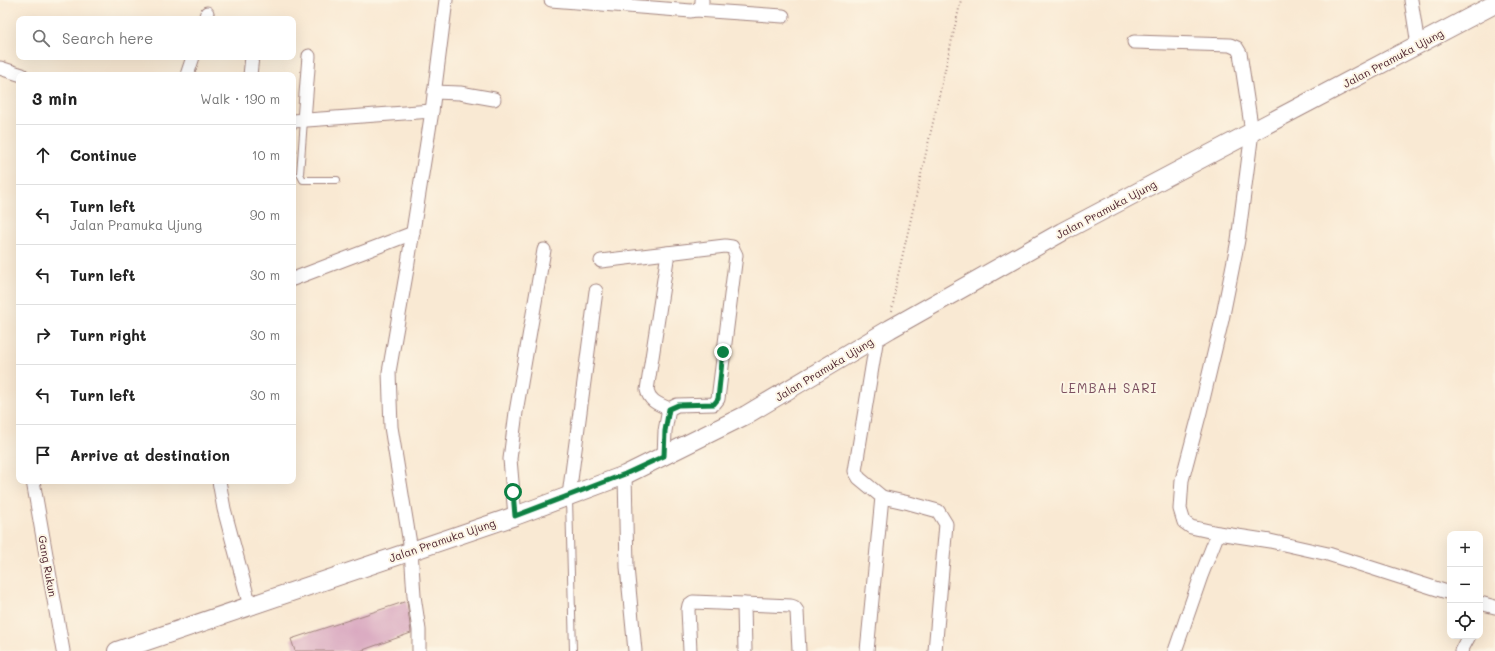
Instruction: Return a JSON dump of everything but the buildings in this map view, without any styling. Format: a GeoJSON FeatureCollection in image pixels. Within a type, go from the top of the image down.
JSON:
{"type":"FeatureCollection","features":[{"type":"Feature","properties":{"kind":"street"},"geometry":{"type":"LineString","coordinates":[[419,651],[419,630],[414,596],[411,550],[391,428],[388,372],[413,233],[432,111],[446,0]]}},
{"type":"Feature","properties":{"kind":"street"},"geometry":{"type":"LineString","coordinates":[[551,0],[699,5],[784,16]]}},
{"type":"Feature","properties":{"kind":"street"},"geometry":{"type":"LineString","coordinates":[[1411,0],[1418,45]]}},
{"type":"Feature","properties":{"kind":"street","name":"Jalan Pramuka Ujung"},"geometry":{"type":"LineString","coordinates":[[117,651],[411,550],[515,516],[625,474],[664,456],[746,415],[884,333],[1062,232],[1495,4]]}},
{"type":"Feature","properties":{"kind":"street"},"geometry":{"type":"LineString","coordinates":[[1134,42],[1230,45],[1236,48],[1240,53],[1252,132],[1236,248],[1222,320],[1182,480],[1180,509],[1184,522],[1191,527],[1328,554],[1447,592]]}},
{"type":"Feature","properties":{"kind":"street"},"geometry":{"type":"LineString","coordinates":[[309,56],[298,121],[432,111]]}},
{"type":"Feature","properties":{"kind":"street"},"geometry":{"type":"LineString","coordinates":[[187,72],[192,60]]}},
{"type":"Feature","properties":{"kind":"street"},"geometry":{"type":"LineString","coordinates":[[250,72],[252,60]]}},
{"type":"Feature","properties":{"kind":"street"},"geometry":{"type":"LineString","coordinates":[[0,68],[16,73]]}},
{"type":"Feature","properties":{"kind":"street"},"geometry":{"type":"LineString","coordinates":[[434,92],[460,93],[494,99]]}},
{"type":"Feature","properties":{"kind":"street"},"geometry":{"type":"LineString","coordinates":[[296,278],[413,233]]}},
{"type":"Feature","properties":{"kind":"street"},"geometry":{"type":"LineString","coordinates":[[601,261],[725,246],[732,247],[736,255],[718,399],[714,404],[678,405],[669,409],[653,402],[649,397],[647,390],[668,253]]}},
{"type":"Feature","properties":{"kind":"street"},"geometry":{"type":"LineString","coordinates":[[515,516],[510,459],[516,412],[544,250]]}},
{"type":"Feature","properties":{"kind":"street"},"geometry":{"type":"LineString","coordinates":[[569,495],[596,291]]}},
{"type":"Feature","properties":{"kind":"street"},"geometry":{"type":"LineString","coordinates":[[884,333],[855,471],[859,478],[882,497],[938,512],[946,524],[935,651]]}},
{"type":"Feature","properties":{"kind":"street"},"geometry":{"type":"LineString","coordinates":[[664,456],[665,431],[669,409]]}},
{"type":"Feature","properties":{"kind":"street"},"geometry":{"type":"LineString","coordinates":[[625,474],[627,567],[635,651]]}},
{"type":"Feature","properties":{"kind":"street","name":"Gang Rukun"},"geometry":{"type":"LineString","coordinates":[[33,484],[63,651]]}},
{"type":"Feature","properties":{"kind":"street"},"geometry":{"type":"LineString","coordinates":[[220,484],[224,509],[250,606]]}},
{"type":"Feature","properties":{"kind":"street"},"geometry":{"type":"LineString","coordinates":[[867,651],[882,497]]}},
{"type":"Feature","properties":{"kind":"street"},"geometry":{"type":"LineString","coordinates":[[1175,651],[1201,576],[1218,533]]}},
{"type":"Feature","properties":{"kind":"street"},"geometry":{"type":"LineString","coordinates":[[690,651],[689,605],[693,602],[794,607],[797,611],[799,651]]}},
{"type":"Feature","properties":{"kind":"street"},"geometry":{"type":"LineString","coordinates":[[744,604],[745,651]]}},
{"type":"Feature","properties":{"kind":"street"},"geometry":{"type":"LineString","coordinates":[[1461,651],[1467,639]]}},
{"type":"Feature","properties":{"kind":"lane"},"geometry":{"type":"LineString","coordinates":[[298,121],[300,174],[302,179],[337,180]]}},
{"type":"Feature","properties":{"kind":"lane"},"geometry":{"type":"LineString","coordinates":[[569,495],[573,651]]}},
{"type":"Feature","properties":{"kind":"path"},"geometry":{"type":"LineString","coordinates":[[884,333],[962,0]]}},
{"type":"Feature","properties":{"kind":"district","name":"LEMBAH SARI"},"geometry":{"type":"Point","coordinates":[1109,387]}},
{"type":"Feature","properties":{"kind":"route"},"geometry":{"type":"LineString","coordinates":[[513,492],[515,516],[625,474],[664,456],[665,431],[669,409],[678,405],[714,404],[718,399],[723,352]]}}]}
